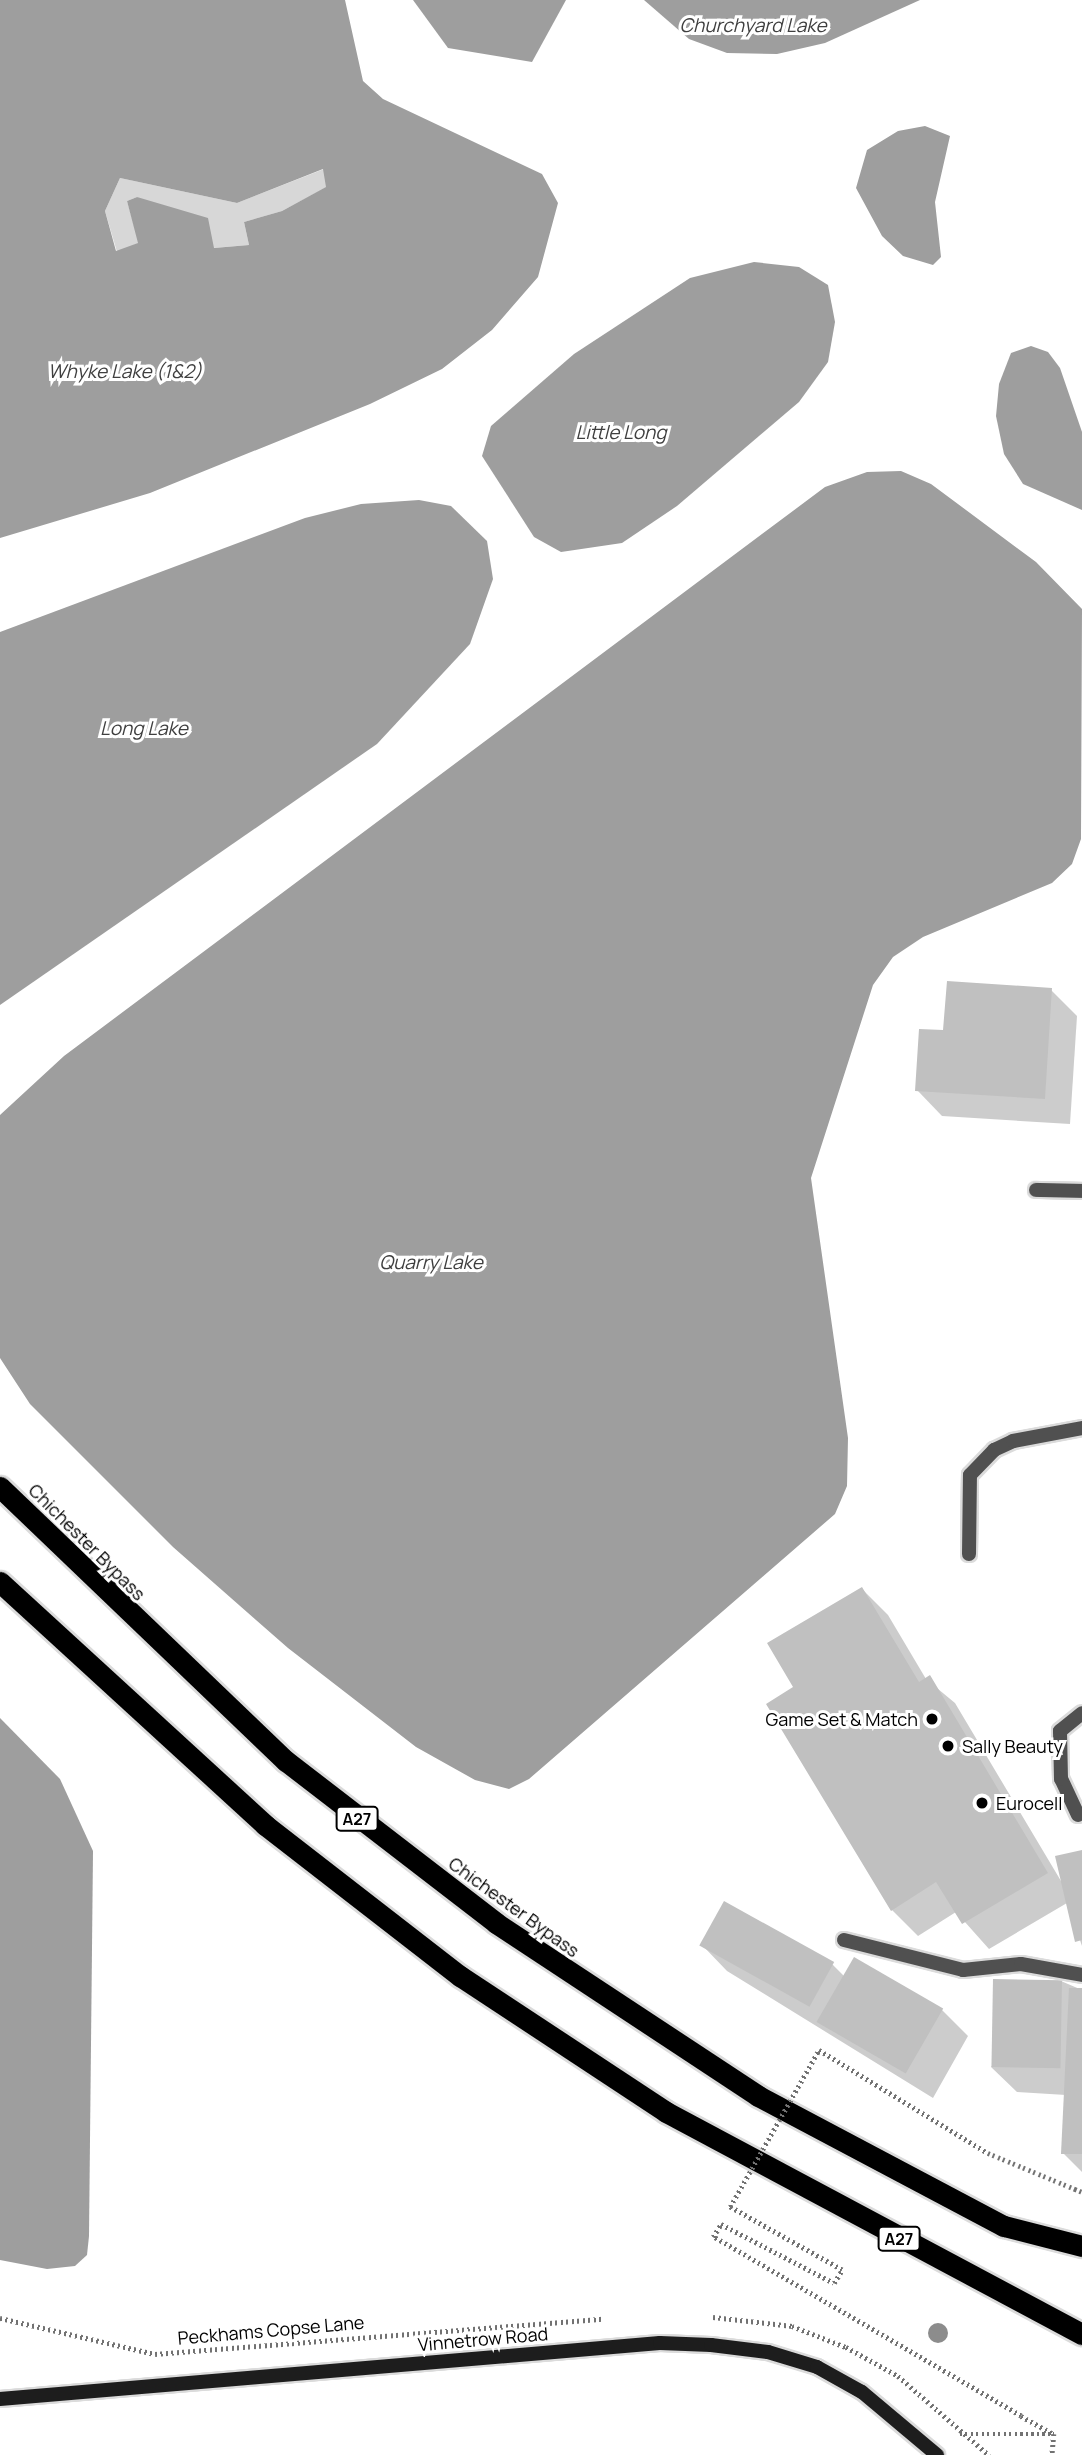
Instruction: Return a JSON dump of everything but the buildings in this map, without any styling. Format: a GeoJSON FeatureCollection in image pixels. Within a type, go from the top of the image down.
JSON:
{"type":"FeatureCollection","features":[{"type":"Feature","properties":{"kind":"highway","name":"Chichester Bypass"},"geometry":{"type":"LineString","coordinates":[[0,1487],[176,1663],[286,1761],[518,1939],[758,2096],[902,2176],[1004,2226],[1082,2246]]}},
{"type":"Feature","properties":{"kind":"highway","name":"A27"},"geometry":{"type":"LineString","coordinates":[[0,1582],[265,1825],[460,1976],[666,2112],[1082,2334]]}},
{"type":"Feature","properties":{"kind":"street","name":"Vinnetrow Road"},"geometry":{"type":"LineString","coordinates":[[0,2399],[646,2344],[711,2345],[817,2367],[862,2392],[937,2455]]}},
{"type":"Feature","properties":{"kind":"lane"},"geometry":{"type":"LineString","coordinates":[[1036,1190],[1082,1191]]}},
{"type":"Feature","properties":{"kind":"lane"},"geometry":{"type":"LineString","coordinates":[[969,1553],[970,1475],[993,1450],[1013,1441],[1082,1428]]}},
{"type":"Feature","properties":{"kind":"lane"},"geometry":{"type":"LineString","coordinates":[[1078,1815],[1061,1779],[1060,1731],[1082,1713]]}},
{"type":"Feature","properties":{"kind":"lane"},"geometry":{"type":"LineString","coordinates":[[844,1940],[963,1970],[1021,1964],[1082,1975]]}},
{"type":"Feature","properties":{"kind":"path"},"geometry":{"type":"LineString","coordinates":[[1054,2434],[713,2237],[721,2224],[834,2284],[842,2270],[730,2207],[819,2050],[988,2153],[1082,2192]]}},
{"type":"Feature","properties":{"kind":"path","name":"Peckhams Copse Lane"},"geometry":{"type":"LineString","coordinates":[[0,2318],[155,2354],[547,2320]]}},
{"type":"Feature","properties":{"kind":"path"},"geometry":{"type":"LineString","coordinates":[[959,2434],[1054,2434]]}},
{"type":"Feature","properties":{"kind":"path"},"geometry":{"type":"LineString","coordinates":[[1052,2455],[1054,2434]]}},
{"type":"Feature","properties":{"kind":"shaded area"},"geometry":{"type":"Polygon","coordinates":[[[324,169],[327,187],[282,211],[244,222],[249,245],[213,248],[137,197],[127,201],[139,243],[117,252],[105,211],[120,178],[237,203],[324,169]]]}},
{"type":"Feature","properties":{"kind":"water","name":"Whyke Lake (1&2)"},"geometry":{"type":"Polygon","coordinates":[[[0,0],[345,0],[363,81],[383,99],[542,174],[558,203],[538,277],[492,330],[442,369],[370,404],[150,493],[0,538],[0,0]],[[323,169],[237,203],[120,178],[105,211],[116,251],[138,243],[127,201],[137,197],[208,218],[214,248],[249,245],[244,222],[282,211],[326,187],[323,169]]]}},
{"type":"Feature","properties":{"kind":"water"},"geometry":{"type":"Polygon","coordinates":[[[413,0],[566,0],[532,62],[448,48],[413,0]]]}},
{"type":"Feature","properties":{"kind":"water","name":"Churchyard Lake"},"geometry":{"type":"Polygon","coordinates":[[[644,0],[920,0],[825,43],[777,54],[727,53],[689,39],[644,0]]]}},
{"type":"Feature","properties":{"kind":"water"},"geometry":{"type":"Polygon","coordinates":[[[925,126],[950,136],[935,202],[941,257],[933,265],[903,256],[882,236],[856,188],[867,150],[898,131],[925,126]]]}},
{"type":"Feature","properties":{"kind":"water","name":"Little Long"},"geometry":{"type":"Polygon","coordinates":[[[754,262],[799,267],[828,285],[835,322],[828,362],[799,402],[677,506],[622,543],[561,552],[534,537],[482,456],[491,426],[574,354],[690,278],[754,262]]]}},
{"type":"Feature","properties":{"kind":"water"},"geometry":{"type":"Polygon","coordinates":[[[1031,346],[1048,352],[1060,368],[1082,432],[1082,510],[1023,484],[1004,454],[996,416],[999,384],[1011,353],[1031,346]]]}},
{"type":"Feature","properties":{"kind":"water","name":"Quarry Lake"},"geometry":{"type":"Polygon","coordinates":[[[901,471],[931,484],[1036,562],[1082,609],[1081,839],[1072,864],[1052,883],[923,937],[893,957],[873,985],[811,1178],[848,1438],[847,1486],[835,1514],[529,1779],[509,1789],[475,1780],[416,1747],[288,1648],[173,1547],[30,1404],[0,1358],[0,1115],[64,1056],[825,487],[867,472],[901,471]]]}},
{"type":"Feature","properties":{"kind":"water","name":"Long Lake"},"geometry":{"type":"Polygon","coordinates":[[[419,500],[451,506],[487,541],[493,579],[470,644],[377,744],[0,1005],[0,632],[305,518],[361,504],[419,500]]]}},
{"type":"Feature","properties":{"kind":"water"},"geometry":{"type":"Polygon","coordinates":[[[0,1718],[60,1779],[93,1851],[89,2236],[87,2255],[75,2266],[47,2269],[0,2260],[0,1718]]]}},
{"type":"Feature","properties":{"kind":"place","name":"Game Set & Match"},"geometry":{"type":"Point","coordinates":[932,1719]}},
{"type":"Feature","properties":{"kind":"place","name":"Sally Beauty"},"geometry":{"type":"Point","coordinates":[948,1746]}},
{"type":"Feature","properties":{"kind":"place","name":"Eurocell"},"geometry":{"type":"Point","coordinates":[982,1803]}}]}
